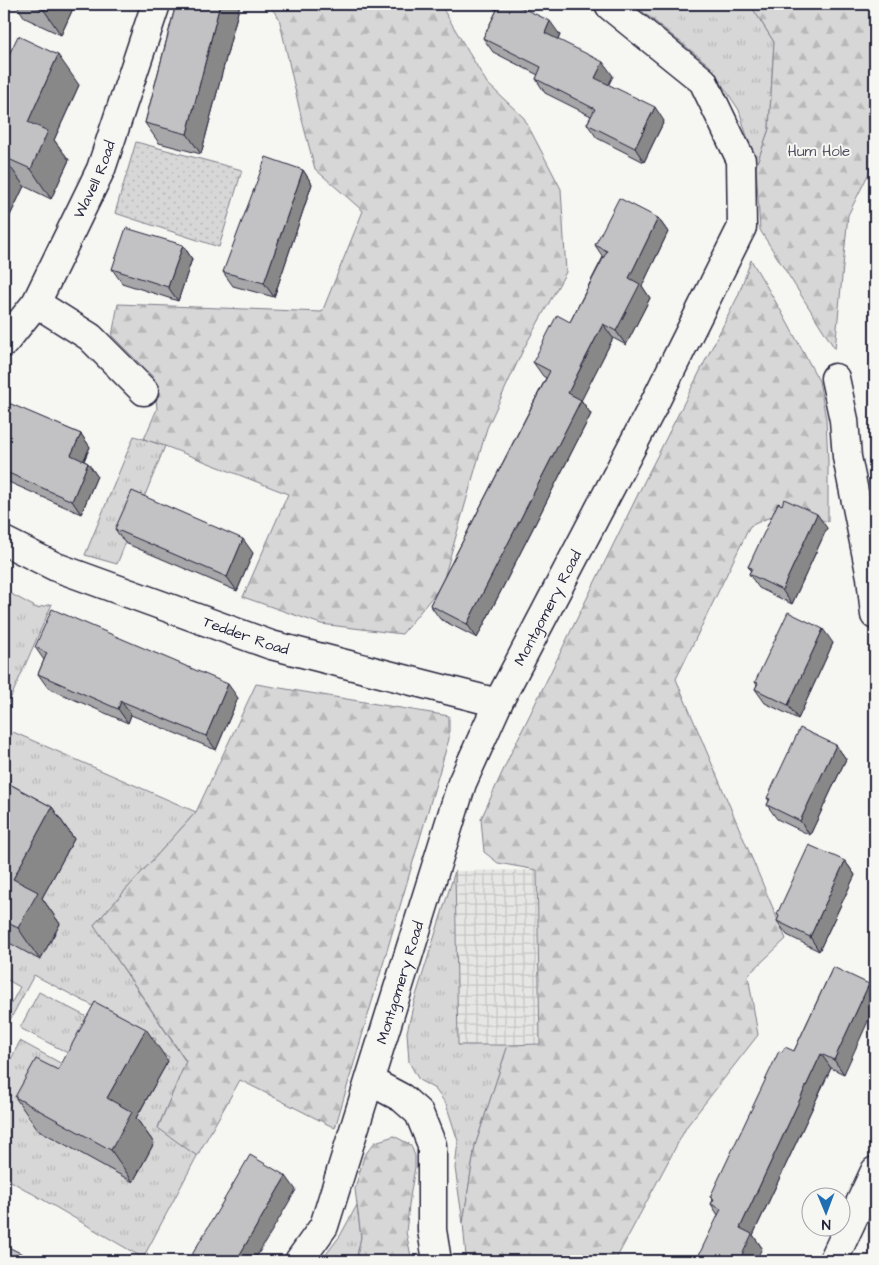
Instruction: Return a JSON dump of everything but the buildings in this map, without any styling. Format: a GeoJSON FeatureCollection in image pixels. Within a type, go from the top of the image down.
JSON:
{"type":"FeatureCollection","features":[{"type":"Feature","properties":{"kind":"street","name":"Wavell Road"},"geometry":{"type":"LineString","coordinates":[[4,343],[36,303],[100,170],[156,4]]}},
{"type":"Feature","properties":{"kind":"street","name":"Montgomery Road"},"geometry":{"type":"LineString","coordinates":[[299,1261],[324,1226],[462,783],[498,703],[652,408],[742,227],[741,160],[703,81],[609,4]]}},
{"type":"Feature","properties":{"kind":"street"},"geometry":{"type":"LineString","coordinates":[[36,303],[90,337],[144,391]]}},
{"type":"Feature","properties":{"kind":"street"},"geometry":{"type":"LineString","coordinates":[[835,378],[871,577],[875,615]]}},
{"type":"Feature","properties":{"kind":"street","name":"Tedder Road"},"geometry":{"type":"LineString","coordinates":[[4,541],[56,567],[270,646],[498,703]]}},
{"type":"Feature","properties":{"kind":"street"},"geometry":{"type":"LineString","coordinates":[[370,1081],[402,1098],[419,1113],[432,1145],[432,1230],[437,1261]]}},
{"type":"Feature","properties":{"kind":"street"},"geometry":{"type":"LineString","coordinates":[[833,1261],[875,1171]]}},
{"type":"Feature","properties":{"kind":"shaded area"},"geometry":{"type":"Polygon","coordinates":[[[537,870],[540,1044],[458,1045],[455,871],[537,870]]]}},
{"type":"Feature","properties":{"kind":"green space"},"geometry":{"type":"Polygon","coordinates":[[[268,4],[440,4],[487,83],[524,118],[561,189],[566,272],[524,348],[487,428],[442,585],[402,634],[321,624],[243,597],[288,494],[144,439],[157,409],[154,378],[112,336],[118,304],[322,312],[363,211],[315,169],[279,18],[268,4]]]}},
{"type":"Feature","properties":{"kind":"green space"},"geometry":{"type":"Polygon","coordinates":[[[633,4],[750,4],[774,42],[769,129],[756,166],[739,110],[709,65],[633,4]]]}},
{"type":"Feature","properties":{"kind":"green space","name":"Hum Hole"},"geometry":{"type":"Polygon","coordinates":[[[750,4],[875,4],[875,161],[848,215],[835,349],[760,230],[756,166],[769,129],[774,42],[750,4]]]}},
{"type":"Feature","properties":{"kind":"green space"},"geometry":{"type":"Polygon","coordinates":[[[136,142],[242,170],[219,247],[115,213],[136,142]]]}},
{"type":"Feature","properties":{"kind":"green space"},"geometry":{"type":"Polygon","coordinates":[[[751,260],[819,381],[826,419],[828,522],[788,509],[750,526],[676,679],[786,939],[748,975],[758,1035],[687,1126],[615,1261],[468,1261],[463,1223],[475,1146],[508,1045],[540,1044],[537,870],[498,863],[484,852],[481,819],[511,753],[644,482],[738,296],[751,260]]]}},
{"type":"Feature","properties":{"kind":"green space"},"geometry":{"type":"Polygon","coordinates":[[[134,436],[165,446],[117,564],[85,555],[134,436]]]}},
{"type":"Feature","properties":{"kind":"green space"},"geometry":{"type":"Polygon","coordinates":[[[4,590],[37,608],[52,604],[4,713],[4,590]]]}},
{"type":"Feature","properties":{"kind":"green space"},"geometry":{"type":"Polygon","coordinates":[[[256,684],[449,716],[449,739],[335,1128],[240,1080],[197,1156],[158,1128],[186,1061],[94,925],[196,812],[256,684]]]}},
{"type":"Feature","properties":{"kind":"green space"},"geometry":{"type":"Polygon","coordinates":[[[13,732],[196,812],[94,925],[186,1062],[158,1127],[197,1156],[143,1258],[4,1177],[4,1063],[9,1063],[20,1041],[86,1077],[112,1120],[140,1112],[169,1057],[152,1048],[156,1039],[34,975],[10,1020],[4,1017],[20,987],[4,978],[4,940],[18,901],[64,824],[18,799],[4,828],[4,749],[13,732]]]}},
{"type":"Feature","properties":{"kind":"green space"},"geometry":{"type":"Polygon","coordinates":[[[455,871],[458,1045],[508,1045],[475,1146],[463,1223],[455,1168],[458,1141],[446,1104],[435,1089],[419,1080],[409,1062],[407,1032],[414,1002],[455,871]]]}},
{"type":"Feature","properties":{"kind":"green space"},"geometry":{"type":"Polygon","coordinates":[[[39,992],[108,1028],[89,1064],[20,1028],[39,992]]]}},
{"type":"Feature","properties":{"kind":"green space"},"geometry":{"type":"Polygon","coordinates":[[[394,1136],[411,1145],[415,1156],[406,1232],[412,1261],[356,1261],[361,1237],[355,1189],[364,1156],[375,1142],[394,1136]]]}},
{"type":"Feature","properties":{"kind":"green space"},"geometry":{"type":"Polygon","coordinates":[[[357,1205],[361,1237],[356,1261],[321,1261],[340,1236],[357,1205]]]}}]}
